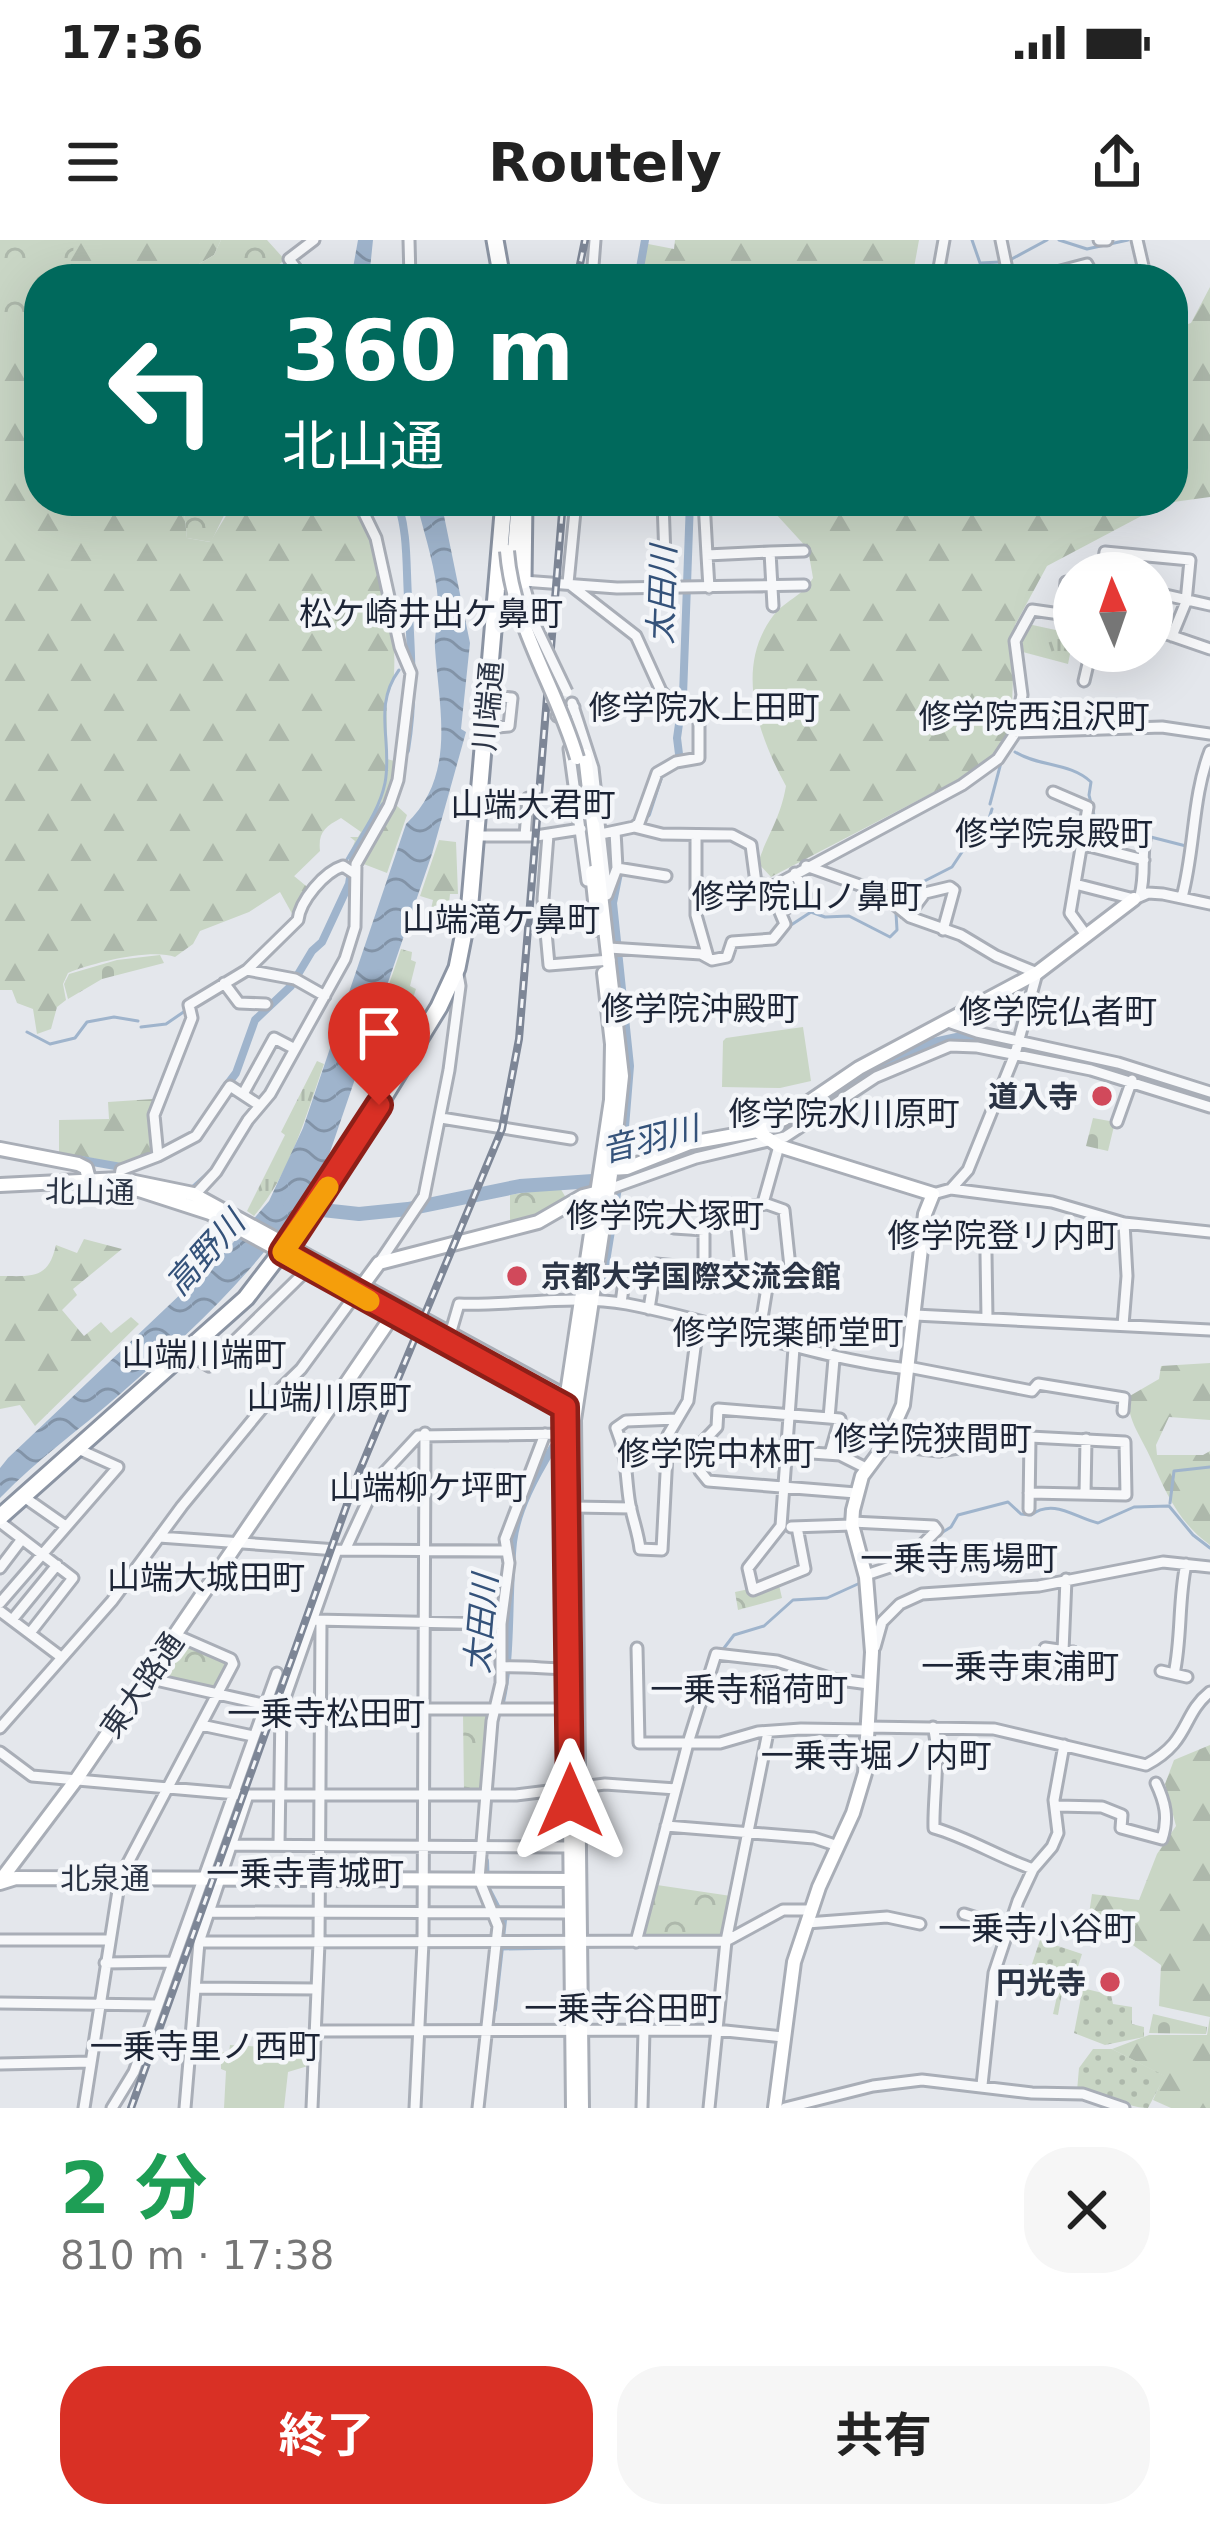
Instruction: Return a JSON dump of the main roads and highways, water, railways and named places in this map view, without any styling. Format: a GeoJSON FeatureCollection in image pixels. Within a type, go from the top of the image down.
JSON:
{"type":"FeatureCollection","features":[{"type":"Feature","properties":{"kind":"highway","name":"川端通"},"geometry":{"type":"LineString","coordinates":[[0,1519],[245,1298],[314,1210],[439,1006],[466,936],[499,584],[511,516]]}},
{"type":"Feature","properties":{"kind":"highway"},"geometry":{"type":"LineString","coordinates":[[499,584],[523,581],[516,516]]}},
{"type":"Feature","properties":{"kind":"water"},"geometry":{"type":"Polygon","coordinates":[[[358,240],[373,240],[371,264],[354,264],[358,240]]]}},
{"type":"Feature","properties":{"kind":"water"},"geometry":{"type":"Polygon","coordinates":[[[420,516],[444,516],[470,643],[461,729],[466,732],[432,854],[330,1152],[264,1253],[209,1313],[0,1498],[0,1468],[8,1458],[225,1252],[269,1201],[303,1128],[406,824],[433,785],[439,763],[438,601],[420,516]]]}},
{"type":"Feature","properties":{"kind":"waterway","name":"太田川"},"geometry":{"type":"LineString","coordinates":[[641,264],[645,240]]}},
{"type":"Feature","properties":{"kind":"waterway"},"geometry":{"type":"LineString","coordinates":[[972,240],[980,263],[1000,262]]}},
{"type":"Feature","properties":{"kind":"waterway"},"geometry":{"type":"LineString","coordinates":[[1008,261],[1047,240]]}},
{"type":"Feature","properties":{"kind":"waterway"},"geometry":{"type":"LineString","coordinates":[[1059,240],[1087,249],[1128,240]]}},
{"type":"Feature","properties":{"kind":"waterway"},"geometry":{"type":"LineString","coordinates":[[402,516],[411,655],[406,750]]}},
{"type":"Feature","properties":{"kind":"waterway","name":"太田川"},"geometry":{"type":"LineString","coordinates":[[680,762],[677,738],[683,696],[689,516]]}},
{"type":"Feature","properties":{"kind":"waterway"},"geometry":{"type":"LineString","coordinates":[[346,861],[382,794],[387,768],[385,711],[399,670]]}},
{"type":"Feature","properties":{"kind":"waterway"},"geometry":{"type":"LineString","coordinates":[[1015,752],[1074,771],[1091,782],[1096,823],[1186,846]]}},
{"type":"Feature","properties":{"kind":"waterway"},"geometry":{"type":"LineString","coordinates":[[990,804],[1002,759]]}},
{"type":"Feature","properties":{"kind":"waterway","name":"太田川"},"geometry":{"type":"LineString","coordinates":[[647,814],[659,777]]}},
{"type":"Feature","properties":{"kind":"waterway"},"geometry":{"type":"LineString","coordinates":[[224,1089],[236,1073],[255,1020],[291,986],[322,942],[349,884],[354,854],[384,806]]}},
{"type":"Feature","properties":{"kind":"waterway"},"geometry":{"type":"LineString","coordinates":[[896,904],[899,894],[952,867],[976,831],[987,825],[992,809]]}},
{"type":"Feature","properties":{"kind":"waterway","name":"太田川"},"geometry":{"type":"LineString","coordinates":[[619,873],[613,903],[630,1066],[622,1164]]}},
{"type":"Feature","properties":{"kind":"waterway"},"geometry":{"type":"LineString","coordinates":[[310,902],[326,882]]}},
{"type":"Feature","properties":{"kind":"waterway"},"geometry":{"type":"LineString","coordinates":[[788,927],[811,912],[849,916],[890,937],[897,930],[896,913]]}},
{"type":"Feature","properties":{"kind":"waterway"},"geometry":{"type":"LineString","coordinates":[[141,1027],[166,1024],[185,1011]]}},
{"type":"Feature","properties":{"kind":"waterway"},"geometry":{"type":"LineString","coordinates":[[27,1032],[50,1044],[75,1038],[87,1022],[114,1017],[138,1021]]}},
{"type":"Feature","properties":{"kind":"waterway","name":"音羽川"},"geometry":{"type":"LineString","coordinates":[[288,1200],[304,1208],[359,1214],[520,1186],[622,1179],[684,1154],[779,1132],[878,1068],[924,1047],[956,1040],[1080,1060],[1210,1101]]}},
{"type":"Feature","properties":{"kind":"waterway"},"geometry":{"type":"LineString","coordinates":[[231,1081],[240,1086]]}},
{"type":"Feature","properties":{"kind":"waterway"},"geometry":{"type":"LineString","coordinates":[[193,1186],[213,1168],[229,1143]]}},
{"type":"Feature","properties":{"kind":"waterway"},"geometry":{"type":"LineString","coordinates":[[76,1159],[121,1167]]}},
{"type":"Feature","properties":{"kind":"waterway","name":"太田川"},"geometry":{"type":"LineString","coordinates":[[600,1299],[620,1175]]}},
{"type":"Feature","properties":{"kind":"waterway","name":"太田川"},"geometry":{"type":"LineString","coordinates":[[499,1711],[515,1530],[553,1447]]}},
{"type":"Feature","properties":{"kind":"waterway"},"geometry":{"type":"LineString","coordinates":[[1170,1503],[1174,1471],[1210,1467]]}},
{"type":"Feature","properties":{"kind":"waterway"},"geometry":{"type":"LineString","coordinates":[[938,1535],[958,1515],[1008,1502],[1021,1514],[1048,1508],[1098,1523],[1134,1507],[1169,1506],[1210,1548]]}},
{"type":"Feature","properties":{"kind":"waterway"},"geometry":{"type":"LineString","coordinates":[[721,1652],[734,1635],[764,1626],[793,1600],[827,1598],[860,1583]]}},
{"type":"Feature","properties":{"kind":"waterway"},"geometry":{"type":"LineString","coordinates":[[695,1738],[702,1713]]}},
{"type":"Feature","properties":{"kind":"waterway"},"geometry":{"type":"LineString","coordinates":[[686,1767],[692,1748]]}},
{"type":"Feature","properties":{"kind":"waterway","name":"太田川"},"geometry":{"type":"LineString","coordinates":[[485,1861],[486,1887],[503,1920],[493,2009]]}},
{"type":"Feature","properties":{"kind":"waterway"},"geometry":{"type":"LineString","coordinates":[[590,1947],[640,1945]]}},
{"type":"Feature","properties":{"kind":"waterway"},"geometry":{"type":"LineString","coordinates":[[501,1949],[563,1948]]}},
{"type":"Feature","properties":{"kind":"railway"},"geometry":{"type":"LineString","coordinates":[[580,264],[585,240]]}},
{"type":"Feature","properties":{"kind":"railway"},"geometry":{"type":"LineString","coordinates":[[131,2108],[355,1482],[502,1129],[519,1039],[562,516]]}},
{"type":"Feature","properties":{"kind":"place","name":"道入寺"},"geometry":{"type":"Point","coordinates":[1102,1096]}},
{"type":"Feature","properties":{"kind":"place","name":"京都大学国際交流会館"},"geometry":{"type":"Point","coordinates":[517,1276]}},
{"type":"Feature","properties":{"kind":"place","name":"円光寺"},"geometry":{"type":"Point","coordinates":[1110,1982]}},
{"type":"Feature","properties":{"kind":"district","name":"松ケ崎井出ケ鼻町"},"geometry":{"type":"Point","coordinates":[431,613]}},
{"type":"Feature","properties":{"kind":"district","name":"修学院水上田町"},"geometry":{"type":"Point","coordinates":[704,707]}},
{"type":"Feature","properties":{"kind":"district","name":"修学院西沮沢町"},"geometry":{"type":"Point","coordinates":[1034,716]}},
{"type":"Feature","properties":{"kind":"district","name":"山端大君町"},"geometry":{"type":"Point","coordinates":[533,804]}},
{"type":"Feature","properties":{"kind":"district","name":"修学院泉殿町"},"geometry":{"type":"Point","coordinates":[1054,833]}},
{"type":"Feature","properties":{"kind":"district","name":"修学院山ノ鼻町"},"geometry":{"type":"Point","coordinates":[807,896]}},
{"type":"Feature","properties":{"kind":"district","name":"山端滝ケ鼻町"},"geometry":{"type":"Point","coordinates":[501,919]}},
{"type":"Feature","properties":{"kind":"district","name":"修学院沖殿町"},"geometry":{"type":"Point","coordinates":[700,1008]}},
{"type":"Feature","properties":{"kind":"district","name":"修学院仏者町"},"geometry":{"type":"Point","coordinates":[1058,1011]}},
{"type":"Feature","properties":{"kind":"district","name":"修学院水川原町"},"geometry":{"type":"Point","coordinates":[844,1113]}},
{"type":"Feature","properties":{"kind":"district","name":"修学院犬塚町"},"geometry":{"type":"Point","coordinates":[665,1215]}},
{"type":"Feature","properties":{"kind":"district","name":"修学院登リ内町"},"geometry":{"type":"Point","coordinates":[1003,1235]}},
{"type":"Feature","properties":{"kind":"district","name":"修学院薬師堂町"},"geometry":{"type":"Point","coordinates":[788,1332]}},
{"type":"Feature","properties":{"kind":"district","name":"山端川端町"},"geometry":{"type":"Point","coordinates":[204,1354]}},
{"type":"Feature","properties":{"kind":"district","name":"山端川原町"},"geometry":{"type":"Point","coordinates":[329,1397]}},
{"type":"Feature","properties":{"kind":"district","name":"修学院狭間町"},"geometry":{"type":"Point","coordinates":[933,1438]}},
{"type":"Feature","properties":{"kind":"district","name":"修学院中林町"},"geometry":{"type":"Point","coordinates":[716,1453]}},
{"type":"Feature","properties":{"kind":"district","name":"山端柳ケ坪町"},"geometry":{"type":"Point","coordinates":[428,1487]}},
{"type":"Feature","properties":{"kind":"district","name":"一乗寺馬場町"},"geometry":{"type":"Point","coordinates":[959,1558]}},
{"type":"Feature","properties":{"kind":"district","name":"山端大城田町"},"geometry":{"type":"Point","coordinates":[206,1577]}},
{"type":"Feature","properties":{"kind":"district","name":"一乗寺東浦町"},"geometry":{"type":"Point","coordinates":[1020,1666]}},
{"type":"Feature","properties":{"kind":"district","name":"一乗寺稲荷町"},"geometry":{"type":"Point","coordinates":[749,1689]}},
{"type":"Feature","properties":{"kind":"district","name":"一乗寺松田町"},"geometry":{"type":"Point","coordinates":[326,1713]}},
{"type":"Feature","properties":{"kind":"district","name":"一乗寺堀ノ内町"},"geometry":{"type":"Point","coordinates":[876,1755]}},
{"type":"Feature","properties":{"kind":"district","name":"一乗寺青城町"},"geometry":{"type":"Point","coordinates":[305,1873]}},
{"type":"Feature","properties":{"kind":"district","name":"一乗寺小谷町"},"geometry":{"type":"Point","coordinates":[1037,1928]}},
{"type":"Feature","properties":{"kind":"district","name":"一乗寺谷田町"},"geometry":{"type":"Point","coordinates":[623,2008]}},
{"type":"Feature","properties":{"kind":"district","name":"一乗寺里ノ西町"},"geometry":{"type":"Point","coordinates":[205,2046]}},
{"type":"Feature","properties":{"kind":"water label","name":"高野川"},"geometry":{"type":"Point","coordinates":[205,1253]}}]}
